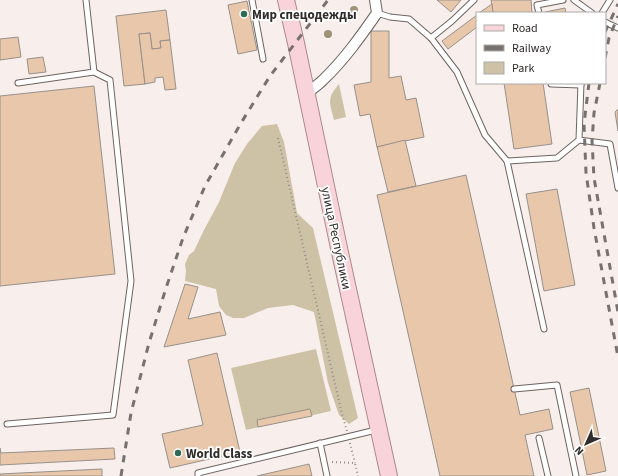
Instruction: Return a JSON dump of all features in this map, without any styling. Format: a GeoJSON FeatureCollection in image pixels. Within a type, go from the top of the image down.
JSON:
{"type":"FeatureCollection","features":[{"type":"Feature","properties":{"kind":"main road","name":"улица Республики"},"geometry":{"type":"LineString","coordinates":[[286,0],[390,476]]}},
{"type":"Feature","properties":{"kind":"street"},"geometry":{"type":"LineString","coordinates":[[306,94],[334,69],[363,33],[376,4]]}},
{"type":"Feature","properties":{"kind":"lane"},"geometry":{"type":"LineString","coordinates":[[86,0],[94,72]]}},
{"type":"Feature","properties":{"kind":"lane"},"geometry":{"type":"LineString","coordinates":[[252,0],[263,59]]}},
{"type":"Feature","properties":{"kind":"lane"},"geometry":{"type":"LineString","coordinates":[[431,38],[474,0]]}},
{"type":"Feature","properties":{"kind":"lane"},"geometry":{"type":"LineString","coordinates":[[539,12],[537,5],[562,0]]}},
{"type":"Feature","properties":{"kind":"lane"},"geometry":{"type":"LineString","coordinates":[[574,0],[591,12]]}},
{"type":"Feature","properties":{"kind":"lane"},"geometry":{"type":"LineString","coordinates":[[603,12],[610,0]]}},
{"type":"Feature","properties":{"kind":"lane"},"geometry":{"type":"LineString","coordinates":[[376,4],[390,16],[409,19],[431,38],[457,72],[485,135],[507,161],[544,329]]}},
{"type":"Feature","properties":{"kind":"lane"},"geometry":{"type":"LineString","coordinates":[[606,23],[618,28]]}},
{"type":"Feature","properties":{"kind":"lane"},"geometry":{"type":"LineString","coordinates":[[7,424],[113,415],[131,281],[110,80],[94,72],[18,83]]}},
{"type":"Feature","properties":{"kind":"lane"},"geometry":{"type":"LineString","coordinates":[[551,84],[581,84],[579,140]]}},
{"type":"Feature","properties":{"kind":"lane"},"geometry":{"type":"LineString","coordinates":[[507,161],[557,158],[579,140],[610,144],[618,188]]}},
{"type":"Feature","properties":{"kind":"lane"},"geometry":{"type":"LineString","coordinates":[[514,389],[557,385],[576,476]]}},
{"type":"Feature","properties":{"kind":"lane"},"geometry":{"type":"LineString","coordinates":[[198,476],[198,473],[379,429]]}},
{"type":"Feature","properties":{"kind":"lane"},"geometry":{"type":"LineString","coordinates":[[539,438],[548,476]]}},
{"type":"Feature","properties":{"kind":"lane"},"geometry":{"type":"LineString","coordinates":[[320,443],[327,476]]}},
{"type":"Feature","properties":{"kind":"path"},"geometry":{"type":"LineString","coordinates":[[278,138],[342,414],[349,436],[358,476]]}},
{"type":"Feature","properties":{"kind":"path"},"geometry":{"type":"LineString","coordinates":[[324,462],[355,463]]}},
{"type":"Feature","properties":{"kind":"green space"},"geometry":{"type":"Polygon","coordinates":[[[339,84],[346,117],[334,120],[330,101],[332,94],[339,84]]]}},
{"type":"Feature","properties":{"kind":"green space"},"geometry":{"type":"Polygon","coordinates":[[[277,124],[284,142],[297,213],[313,228],[358,418],[349,424],[339,415],[328,383],[314,312],[293,305],[268,308],[244,318],[233,318],[226,315],[219,306],[216,289],[185,281],[185,264],[189,255],[194,251],[219,202],[235,163],[247,144],[262,126],[277,124]]]}},
{"type":"Feature","properties":{"kind":"green space"},"geometry":{"type":"Polygon","coordinates":[[[316,349],[331,411],[246,430],[231,368],[316,349]]]}},
{"type":"Feature","properties":{"kind":"building"},"geometry":{"type":"Polygon","coordinates":[[[437,0],[461,0],[451,12],[437,0]]]}},
{"type":"Feature","properties":{"kind":"building"},"geometry":{"type":"Polygon","coordinates":[[[491,0],[531,0],[532,12],[493,12],[491,0]]]}},
{"type":"Feature","properties":{"kind":"building"},"geometry":{"type":"Polygon","coordinates":[[[247,1],[257,50],[238,54],[228,5],[247,1]]]}},
{"type":"Feature","properties":{"kind":"building"},"geometry":{"type":"Polygon","coordinates":[[[492,4],[493,12],[480,12],[492,4]]]}},
{"type":"Feature","properties":{"kind":"building"},"geometry":{"type":"Polygon","coordinates":[[[565,8],[566,12],[545,12],[565,8]]]}},
{"type":"Feature","properties":{"kind":"building"},"geometry":{"type":"Polygon","coordinates":[[[166,10],[170,40],[160,41],[161,48],[152,49],[150,33],[139,34],[145,84],[124,86],[116,16],[166,10]]]}},
{"type":"Feature","properties":{"kind":"building"},"geometry":{"type":"Polygon","coordinates":[[[476,16],[476,28],[448,49],[442,41],[476,16]]]}},
{"type":"Feature","properties":{"kind":"building"},"geometry":{"type":"Polygon","coordinates":[[[371,31],[389,31],[389,78],[401,76],[406,100],[416,98],[424,137],[377,147],[370,114],[360,116],[354,85],[371,82],[371,31]]]}},
{"type":"Feature","properties":{"kind":"building"},"geometry":{"type":"Polygon","coordinates":[[[150,33],[152,49],[161,48],[160,41],[170,40],[176,89],[165,90],[163,77],[155,78],[155,82],[145,84],[139,34],[150,33]]]}},
{"type":"Feature","properties":{"kind":"building"},"geometry":{"type":"Polygon","coordinates":[[[18,37],[21,57],[0,60],[0,39],[18,37]]]}},
{"type":"Feature","properties":{"kind":"building"},"geometry":{"type":"Polygon","coordinates":[[[43,57],[46,72],[29,74],[27,59],[43,57]]]}},
{"type":"Feature","properties":{"kind":"building"},"geometry":{"type":"Polygon","coordinates":[[[504,84],[543,84],[552,144],[514,149],[504,84]]]}},
{"type":"Feature","properties":{"kind":"building"},"geometry":{"type":"Polygon","coordinates":[[[94,86],[115,274],[0,286],[0,96],[94,86]]]}},
{"type":"Feature","properties":{"kind":"building"},"geometry":{"type":"Polygon","coordinates":[[[618,109],[618,131],[615,112],[618,109]]]}},
{"type":"Feature","properties":{"kind":"building"},"geometry":{"type":"Polygon","coordinates":[[[405,140],[416,186],[388,192],[377,147],[405,140]]]}},
{"type":"Feature","properties":{"kind":"building"},"geometry":{"type":"Polygon","coordinates":[[[466,175],[520,415],[549,409],[553,429],[525,435],[534,476],[440,476],[377,195],[466,175]]]}},
{"type":"Feature","properties":{"kind":"building"},"geometry":{"type":"Polygon","coordinates":[[[557,189],[575,285],[544,291],[526,194],[557,189]]]}},
{"type":"Feature","properties":{"kind":"building"},"geometry":{"type":"Polygon","coordinates":[[[185,284],[198,287],[188,319],[220,312],[226,335],[164,347],[185,284]]]}},
{"type":"Feature","properties":{"kind":"building"},"geometry":{"type":"Polygon","coordinates":[[[217,353],[240,452],[170,468],[162,434],[203,425],[188,360],[217,353]]]}},
{"type":"Feature","properties":{"kind":"building"},"geometry":{"type":"Polygon","coordinates":[[[589,388],[606,471],[587,475],[570,392],[589,388]]]}},
{"type":"Feature","properties":{"kind":"building"},"geometry":{"type":"Polygon","coordinates":[[[310,409],[312,416],[258,427],[257,420],[310,409]]]}},
{"type":"Feature","properties":{"kind":"building"},"geometry":{"type":"Polygon","coordinates":[[[0,448],[1,453],[114,448],[115,459],[0,465],[0,448]]]}},
{"type":"Feature","properties":{"kind":"building"},"geometry":{"type":"Polygon","coordinates":[[[309,464],[312,476],[257,476],[309,464]]]}},
{"type":"Feature","properties":{"kind":"building"},"geometry":{"type":"Polygon","coordinates":[[[102,469],[102,476],[0,476],[0,474],[102,469]]]}},
{"type":"Feature","properties":{"kind":"railway"},"geometry":{"type":"LineString","coordinates":[[121,476],[131,413],[149,343],[183,238],[205,186],[270,76],[328,0]]}},
{"type":"Feature","properties":{"kind":"railway"},"geometry":{"type":"LineString","coordinates":[[606,30],[618,4]]}},
{"type":"Feature","properties":{"kind":"railway"},"geometry":{"type":"LineString","coordinates":[[606,53],[609,38],[618,16]]}},
{"type":"Feature","properties":{"kind":"railway"},"geometry":{"type":"LineString","coordinates":[[589,84],[584,124],[586,173],[594,228],[618,357]]}},
{"type":"Feature","properties":{"kind":"railway"},"geometry":{"type":"LineString","coordinates":[[600,84],[594,113],[592,141],[594,178],[618,312]]}},
{"type":"Feature","properties":{"kind":"place","name":"Мир спецодежды"},"geometry":{"type":"Point","coordinates":[244,14]}},
{"type":"Feature","properties":{"kind":"place","name":"World Class"},"geometry":{"type":"Point","coordinates":[178,453]}}]}
